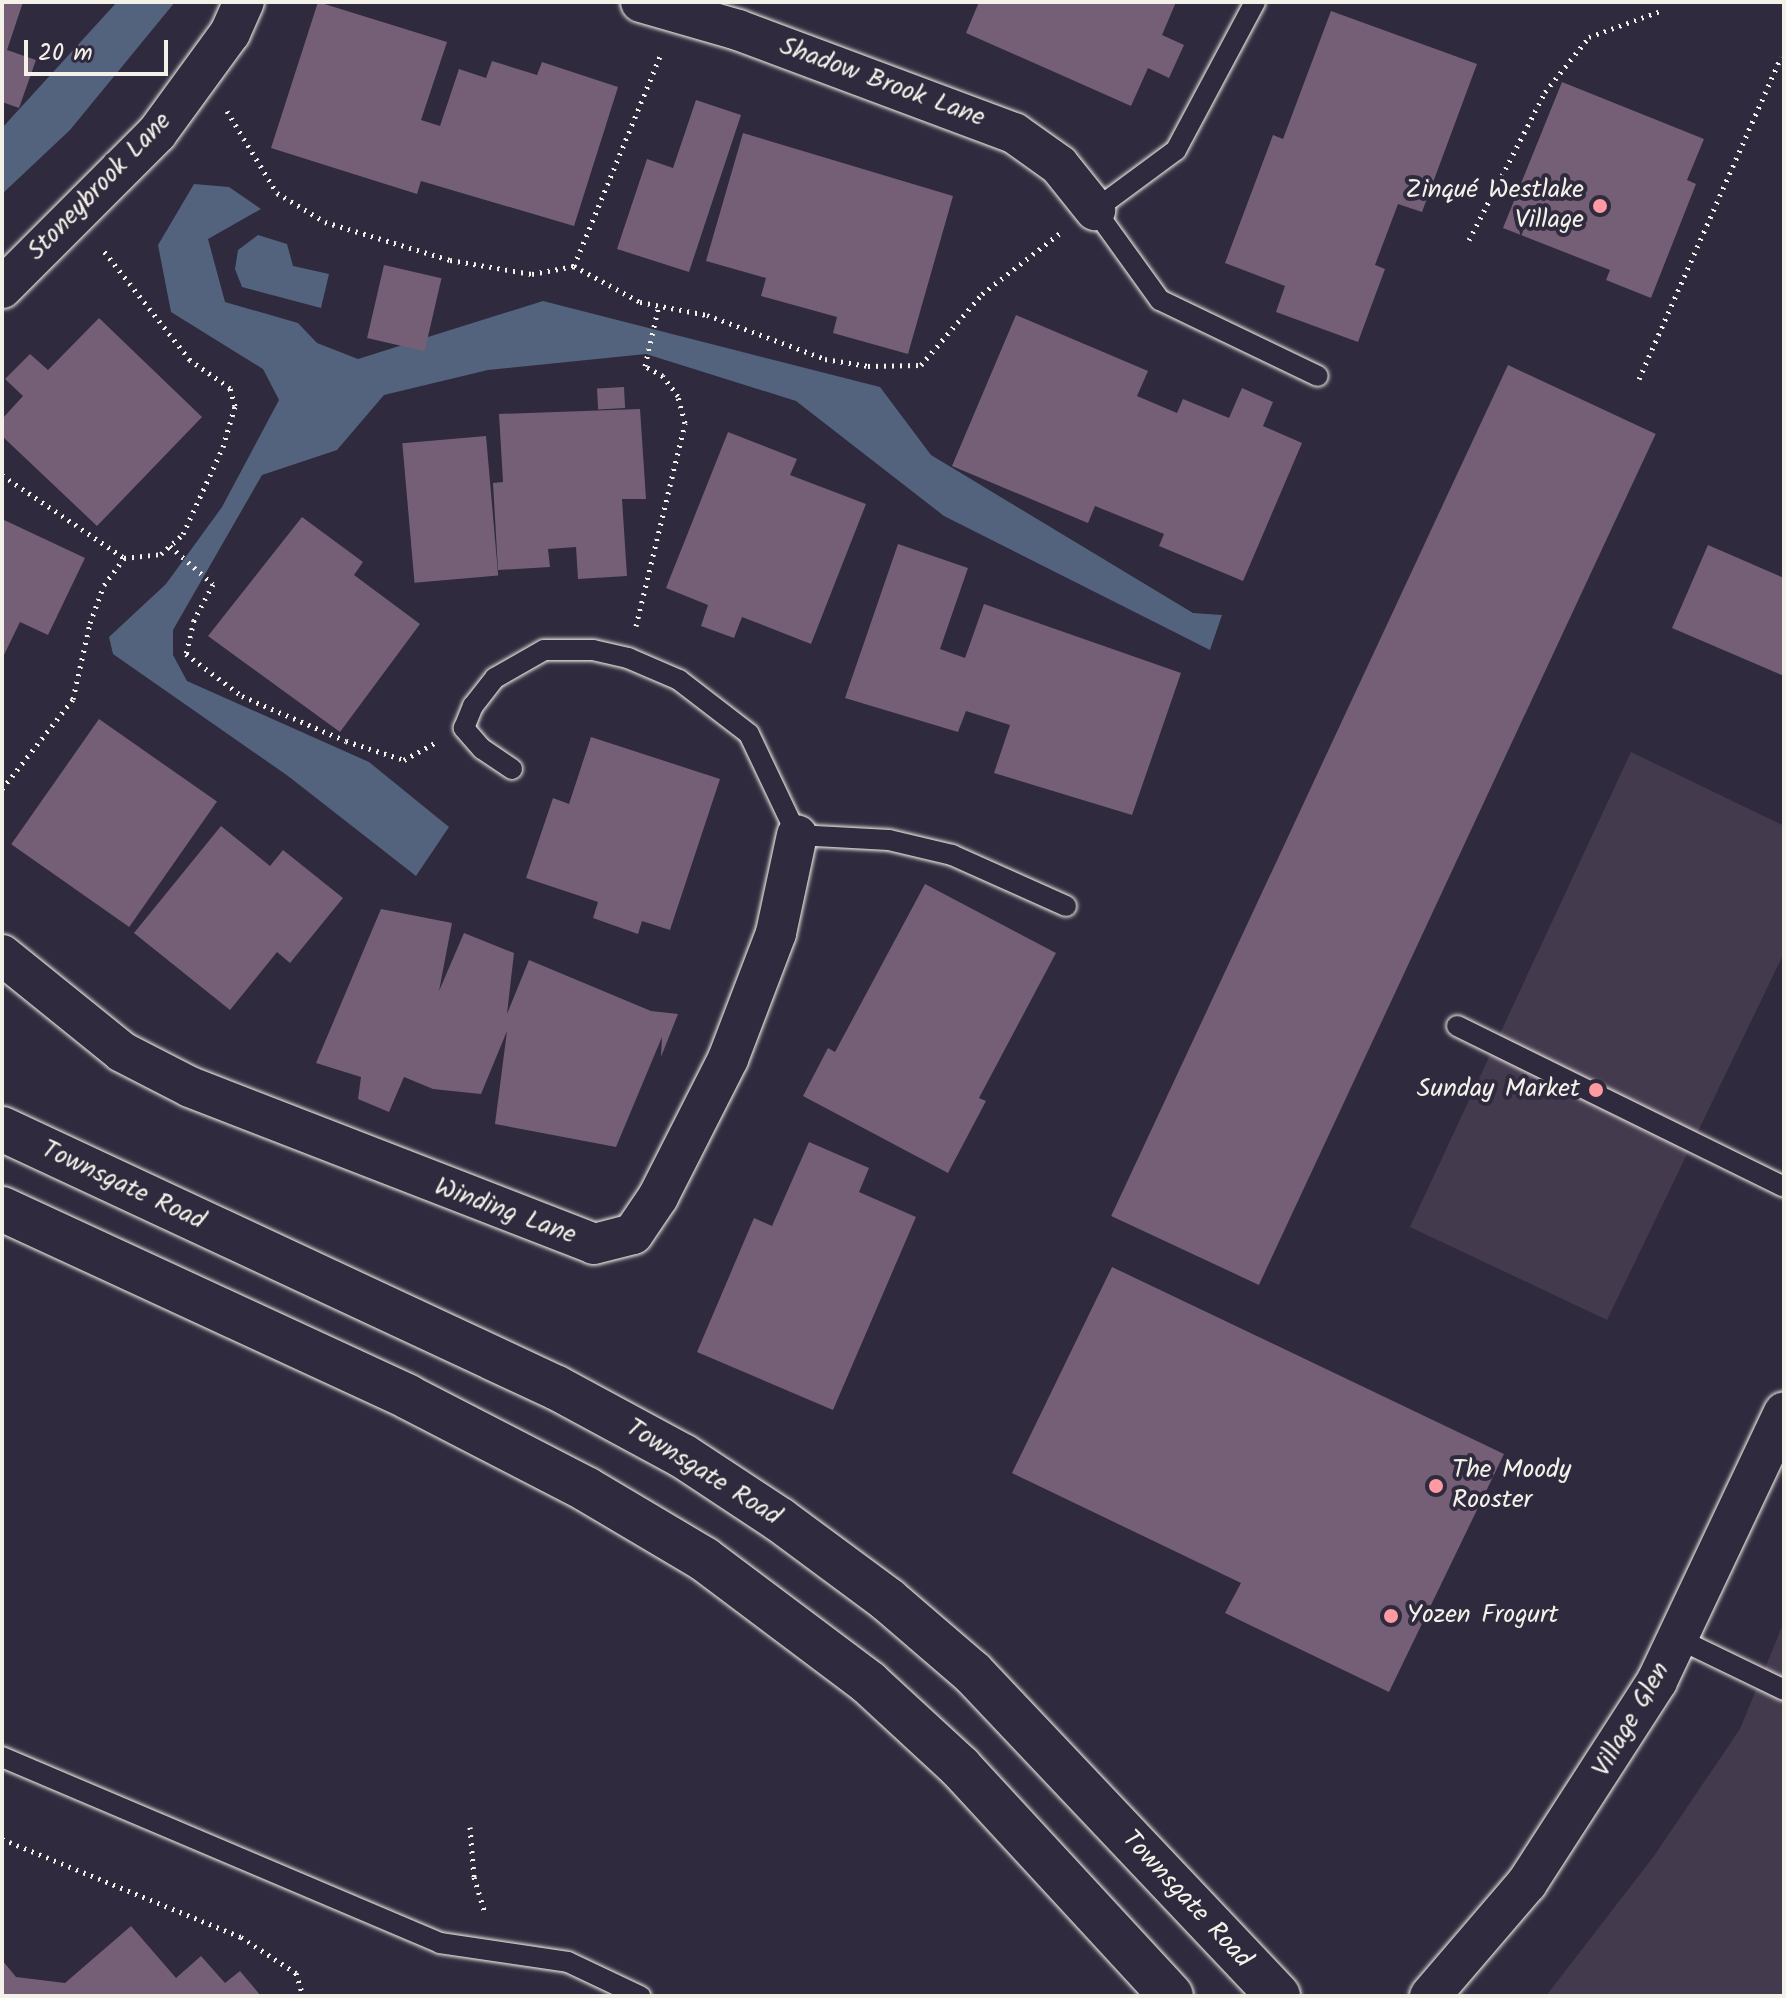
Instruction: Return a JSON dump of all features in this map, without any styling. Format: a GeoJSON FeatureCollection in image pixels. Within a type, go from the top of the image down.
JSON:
{"type":"FeatureCollection","features":[{"type":"Feature","properties":{"kind":"street","name":"Stoneybrook Lane"},"geometry":{"type":"LineString","coordinates":[[2,288],[157,133],[204,68],[244,2]]}},
{"type":"Feature","properties":{"kind":"street","name":"Shadow Brook Lane"},"geometry":{"type":"LineString","coordinates":[[641,2],[680,13],[1014,133],[1059,165],[1095,210]]}},
{"type":"Feature","properties":{"kind":"street","name":"Winding Lane"},"geometry":{"type":"LineString","coordinates":[[2,955],[122,1052],[190,1087],[594,1244],[633,1234],[658,1197],[728,1059],[776,933],[797,835]]}},
{"type":"Feature","properties":{"kind":"street","name":"Townsgate Road"},"geometry":{"type":"LineString","coordinates":[[2,1129],[557,1388],[683,1456],[780,1520],[888,1600],[973,1673],[1057,1757],[1202,1922],[1278,1996]]}},
{"type":"Feature","properties":{"kind":"street"},"geometry":{"type":"LineString","coordinates":[[2,1209],[408,1397],[586,1489],[704,1559],[869,1683],[960,1767],[1171,1996]]}},
{"type":"Feature","properties":{"kind":"street","name":"Village Glen"},"geometry":{"type":"LineString","coordinates":[[1430,1996],[1527,1883],[1599,1777],[1657,1681],[1784,1412]]}},
{"type":"Feature","properties":{"kind":"lane"},"geometry":{"type":"LineString","coordinates":[[1255,2],[1176,150],[1095,210],[1160,300],[1318,376]]}},
{"type":"Feature","properties":{"kind":"lane"},"geometry":{"type":"LineString","coordinates":[[512,769],[482,749],[464,728],[473,706],[495,678],[544,650],[593,650],[628,658],[679,680],[749,734],[797,835],[889,840],[952,855],[1066,906]]}},
{"type":"Feature","properties":{"kind":"lane"},"geometry":{"type":"LineString","coordinates":[[1457,1026],[1784,1187]]}},
{"type":"Feature","properties":{"kind":"lane"},"geometry":{"type":"LineString","coordinates":[[1677,1638],[1784,1690]]}},
{"type":"Feature","properties":{"kind":"lane"},"geometry":{"type":"LineString","coordinates":[[2,1757],[440,1943],[472,1952],[568,1962],[640,1996]]}},
{"type":"Feature","properties":{"kind":"path"},"geometry":{"type":"LineString","coordinates":[[1469,240],[1545,92],[1589,37],[1663,10]]}},
{"type":"Feature","properties":{"kind":"path"},"geometry":{"type":"LineString","coordinates":[[574,266],[645,85],[680,13]]}},
{"type":"Feature","properties":{"kind":"path"},"geometry":{"type":"LineString","coordinates":[[1639,379],[1781,57]]}},
{"type":"Feature","properties":{"kind":"path"},"geometry":{"type":"LineString","coordinates":[[204,68],[277,193],[325,222],[450,260],[532,274],[574,266],[609,288],[659,305],[707,315],[825,359],[868,366],[921,365],[982,294],[1027,255],[1095,210]]}},
{"type":"Feature","properties":{"kind":"path"},"geometry":{"type":"LineString","coordinates":[[2,475],[124,558],[161,554],[183,534],[223,447],[235,406],[230,388],[190,360],[141,303],[76,214]]}},
{"type":"Feature","properties":{"kind":"path"},"geometry":{"type":"LineString","coordinates":[[628,658],[685,423],[678,396],[663,376],[645,366],[659,305]]}},
{"type":"Feature","properties":{"kind":"path"},"geometry":{"type":"LineString","coordinates":[[170,546],[213,584],[194,620],[186,654],[242,696],[346,741],[404,760],[464,728]]}},
{"type":"Feature","properties":{"kind":"path"},"geometry":{"type":"LineString","coordinates":[[2,789],[73,699],[90,623],[104,585],[124,558]]}},
{"type":"Feature","properties":{"kind":"path"},"geometry":{"type":"LineString","coordinates":[[2,1839],[241,1937],[296,1973],[303,1996]]}},
{"type":"Feature","properties":{"kind":"shaded area","name":"Sunday Market"},"geometry":{"type":"Polygon","coordinates":[[[1631,752],[1784,826],[1784,953],[1607,1320],[1410,1227],[1631,752]]]}},
{"type":"Feature","properties":{"kind":"shaded area"},"geometry":{"type":"Polygon","coordinates":[[[1784,1622],[1784,1996],[1546,1996],[1654,1856],[1740,1729],[1784,1622]]]}},
{"type":"Feature","properties":{"kind":"water"},"geometry":{"type":"Polygon","coordinates":[[[117,2],[175,2],[70,130],[2,194],[2,128],[117,2]]]}},
{"type":"Feature","properties":{"kind":"water"},"geometry":{"type":"Polygon","coordinates":[[[194,184],[229,187],[261,209],[208,239],[225,302],[298,323],[317,343],[358,359],[543,301],[880,387],[931,455],[1193,613],[1222,615],[1210,650],[944,516],[796,401],[646,354],[488,370],[384,395],[337,450],[262,475],[173,630],[173,655],[187,681],[369,762],[449,827],[416,876],[288,776],[113,654],[109,637],[166,584],[222,507],[279,400],[263,369],[171,312],[158,245],[194,184]]]}},
{"type":"Feature","properties":{"kind":"water"},"geometry":{"type":"Polygon","coordinates":[[[258,235],[287,244],[293,266],[329,274],[321,308],[242,287],[235,269],[238,250],[258,235]]]}},
{"type":"Feature","properties":{"kind":"building"},"geometry":{"type":"Polygon","coordinates":[[[2,2],[23,2],[7,50],[36,60],[19,108],[2,102],[2,2]]]}},
{"type":"Feature","properties":{"kind":"building"},"geometry":{"type":"Polygon","coordinates":[[[318,2],[447,42],[421,120],[440,126],[459,69],[486,78],[492,61],[537,75],[542,62],[618,87],[574,226],[421,181],[417,194],[271,148],[318,2]]]}},
{"type":"Feature","properties":{"kind":"building"},"geometry":{"type":"Polygon","coordinates":[[[979,2],[1176,2],[1162,35],[1184,45],[1169,78],[1148,68],[1131,106],[966,33],[979,2]]]}},
{"type":"Feature","properties":{"kind":"building"},"geometry":{"type":"Polygon","coordinates":[[[1331,11],[1477,64],[1422,212],[1398,204],[1375,265],[1385,269],[1358,342],[1276,312],[1285,286],[1225,263],[1273,135],[1283,139],[1331,11]]]}},
{"type":"Feature","properties":{"kind":"building","name":"Zinqué Westlake Village"},"geometry":{"type":"Polygon","coordinates":[[[1562,82],[1704,139],[1687,180],[1696,184],[1651,298],[1606,280],[1610,270],[1503,228],[1562,82]]]}},
{"type":"Feature","properties":{"kind":"building"},"geometry":{"type":"Polygon","coordinates":[[[696,100],[741,115],[689,272],[617,249],[647,159],[673,168],[696,100]]]}},
{"type":"Feature","properties":{"kind":"building"},"geometry":{"type":"Polygon","coordinates":[[[743,133],[953,196],[908,354],[833,333],[837,317],[761,296],[766,278],[706,261],[743,133]]]}},
{"type":"Feature","properties":{"kind":"building"},"geometry":{"type":"Polygon","coordinates":[[[384,265],[441,278],[425,351],[367,338],[384,265]]]}},
{"type":"Feature","properties":{"kind":"building"},"geometry":{"type":"Polygon","coordinates":[[[1016,315],[1148,371],[1137,396],[1177,413],[1183,399],[1229,418],[1242,388],[1273,402],[1263,426],[1302,443],[1243,581],[1159,546],[1164,534],[1095,506],[1088,523],[952,466],[1016,315]]]}},
{"type":"Feature","properties":{"kind":"building"},"geometry":{"type":"Polygon","coordinates":[[[99,318],[202,417],[97,526],[2,436],[2,419],[23,396],[5,379],[30,354],[48,370],[99,318]]]}},
{"type":"Feature","properties":{"kind":"building"},"geometry":{"type":"Polygon","coordinates":[[[1508,365],[1656,434],[1259,1285],[1111,1216],[1508,365]]]}},
{"type":"Feature","properties":{"kind":"building"},"geometry":{"type":"Polygon","coordinates":[[[624,387],[625,408],[598,409],[597,388],[624,387]]]}},
{"type":"Feature","properties":{"kind":"building"},"geometry":{"type":"Polygon","coordinates":[[[640,409],[646,499],[622,499],[627,576],[578,579],[576,547],[548,549],[550,567],[498,570],[493,483],[503,482],[499,414],[640,409]]]}},
{"type":"Feature","properties":{"kind":"building"},"geometry":{"type":"Polygon","coordinates":[[[728,432],[797,459],[790,475],[866,504],[811,644],[742,617],[734,638],[701,626],[708,605],[666,588],[728,432]]]}},
{"type":"Feature","properties":{"kind":"building"},"geometry":{"type":"Polygon","coordinates":[[[486,436],[498,575],[415,583],[402,443],[486,436]]]}},
{"type":"Feature","properties":{"kind":"building"},"geometry":{"type":"Polygon","coordinates":[[[302,517],[363,562],[354,575],[420,624],[340,732],[208,636],[302,517]]]}},
{"type":"Feature","properties":{"kind":"building"},"geometry":{"type":"Polygon","coordinates":[[[2,519],[85,558],[48,635],[20,622],[2,659],[2,519]]]}},
{"type":"Feature","properties":{"kind":"building"},"geometry":{"type":"Polygon","coordinates":[[[898,544],[968,568],[940,649],[965,658],[984,604],[1181,673],[1132,815],[994,773],[1010,725],[966,711],[958,732],[845,698],[898,544]]]}},
{"type":"Feature","properties":{"kind":"building"},"geometry":{"type":"Polygon","coordinates":[[[1708,545],[1784,578],[1784,676],[1672,628],[1708,545]]]}},
{"type":"Feature","properties":{"kind":"building"},"geometry":{"type":"Polygon","coordinates":[[[99,719],[217,802],[129,927],[11,844],[99,719]]]}},
{"type":"Feature","properties":{"kind":"building"},"geometry":{"type":"Polygon","coordinates":[[[591,737],[720,779],[670,930],[642,921],[638,934],[593,918],[598,902],[526,878],[553,798],[569,804],[591,737]]]}},
{"type":"Feature","properties":{"kind":"building"},"geometry":{"type":"Polygon","coordinates":[[[221,826],[270,866],[283,850],[343,898],[290,963],[277,952],[230,1010],[134,933],[221,826]]]}},
{"type":"Feature","properties":{"kind":"building"},"geometry":{"type":"Polygon","coordinates":[[[925,884],[1056,953],[979,1098],[986,1101],[948,1173],[803,1096],[828,1048],[835,1052],[925,884]]]}},
{"type":"Feature","properties":{"kind":"building"},"geometry":{"type":"Polygon","coordinates":[[[381,909],[452,923],[439,991],[464,933],[514,953],[507,1014],[529,960],[651,1011],[678,1014],[661,1057],[662,1037],[616,1147],[495,1124],[507,1031],[481,1094],[433,1089],[404,1077],[389,1112],[358,1099],[361,1077],[316,1063],[381,909]]]}},
{"type":"Feature","properties":{"kind":"building"},"geometry":{"type":"Polygon","coordinates":[[[809,1142],[869,1168],[859,1192],[916,1217],[833,1410],[697,1352],[754,1218],[772,1226],[809,1142]]]}},
{"type":"Feature","properties":{"kind":"building"},"geometry":{"type":"Polygon","coordinates":[[[1112,1267],[1504,1454],[1389,1692],[1225,1613],[1241,1583],[1012,1473],[1112,1267]]]}},
{"type":"Feature","properties":{"kind":"building"},"geometry":{"type":"Polygon","coordinates":[[[131,1926],[176,1978],[201,1956],[225,1983],[240,1971],[261,1996],[2,1996],[2,1960],[16,1977],[65,1983],[131,1926]]]}},
{"type":"Feature","properties":{"kind":"place","name":"Zinqué Westlake Village"},"geometry":{"type":"Point","coordinates":[1600,206]}},
{"type":"Feature","properties":{"kind":"place","name":"Sunday Market"},"geometry":{"type":"Point","coordinates":[1596,1090]}},
{"type":"Feature","properties":{"kind":"place","name":"The Moody Rooster"},"geometry":{"type":"Point","coordinates":[1436,1486]}},
{"type":"Feature","properties":{"kind":"place","name":"Yozen Frogurt"},"geometry":{"type":"Point","coordinates":[1391,1616]}}]}
